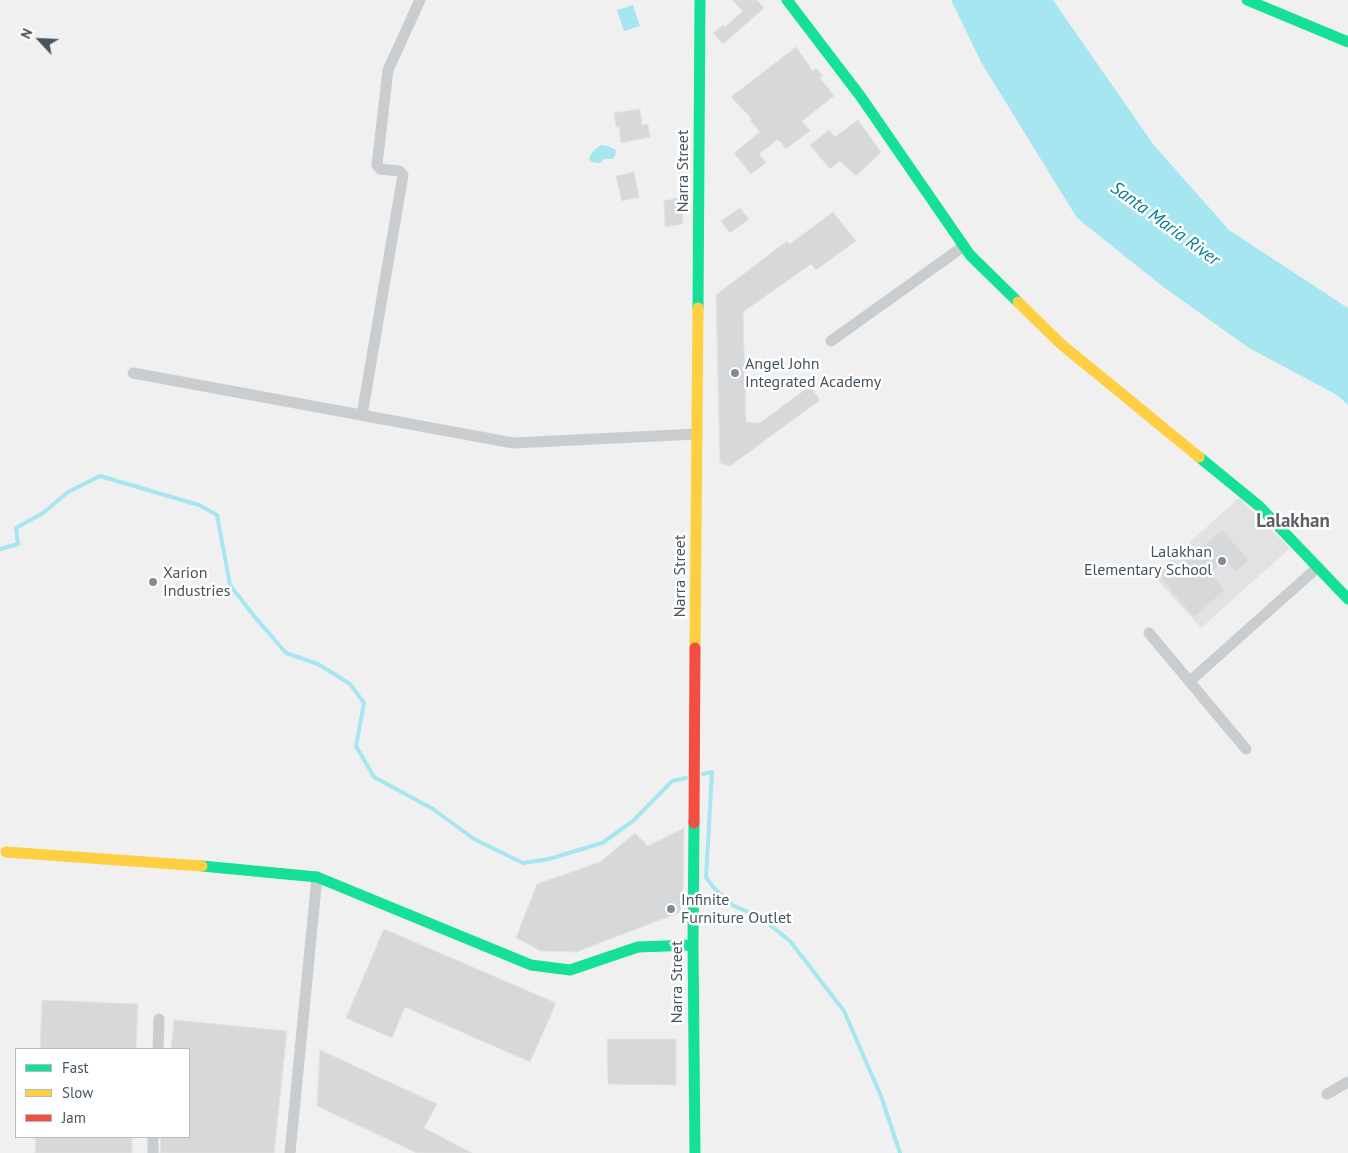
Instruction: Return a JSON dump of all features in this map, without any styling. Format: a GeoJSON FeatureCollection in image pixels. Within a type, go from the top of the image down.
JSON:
{"type":"FeatureCollection","features":[{"type":"Feature","properties":{"kind":"street"},"geometry":{"type":"LineString","coordinates":[[362,415],[403,175],[399,171],[380,169],[377,165],[388,70],[420,0]]}},
{"type":"Feature","properties":{"kind":"street","name":"Narra Street"},"geometry":{"type":"LineString","coordinates":[[695,1153],[693,945],[700,0]]}},
{"type":"Feature","properties":{"kind":"street"},"geometry":{"type":"LineString","coordinates":[[787,0],[861,97],[970,255],[1061,344],[1259,506],[1348,599]]}},
{"type":"Feature","properties":{"kind":"street"},"geometry":{"type":"LineString","coordinates":[[1247,0],[1348,42]]}},
{"type":"Feature","properties":{"kind":"street"},"geometry":{"type":"LineString","coordinates":[[832,341],[964,246]]}},
{"type":"Feature","properties":{"kind":"street"},"geometry":{"type":"LineString","coordinates":[[133,373],[513,443],[697,434]]}},
{"type":"Feature","properties":{"kind":"street"},"geometry":{"type":"LineString","coordinates":[[1190,681],[1318,567]]}},
{"type":"Feature","properties":{"kind":"street"},"geometry":{"type":"LineString","coordinates":[[1149,633],[1246,748]]}},
{"type":"Feature","properties":{"kind":"street"},"geometry":{"type":"LineString","coordinates":[[6,852],[162,862],[317,877],[531,965],[570,970],[638,947],[693,945]]}},
{"type":"Feature","properties":{"kind":"street"},"geometry":{"type":"LineString","coordinates":[[290,1153],[317,877]]}},
{"type":"Feature","properties":{"kind":"street"},"geometry":{"type":"LineString","coordinates":[[158,1048],[159,1019]]}},
{"type":"Feature","properties":{"kind":"street"},"geometry":{"type":"LineString","coordinates":[[1327,1094],[1348,1082]]}},
{"type":"Feature","properties":{"kind":"street"},"geometry":{"type":"LineString","coordinates":[[152,1153],[153,1138]]}},
{"type":"Feature","properties":{"kind":"shaded area","name":"Lalakhan Elementary School"},"geometry":{"type":"Polygon","coordinates":[[[1239,498],[1290,548],[1201,628],[1153,575],[1239,498]]]}},
{"type":"Feature","properties":{"kind":"water","name":"Santa Maria River"},"geometry":{"type":"Polygon","coordinates":[[[951,0],[1053,0],[1153,144],[1229,230],[1348,308],[1348,405],[1337,395],[1249,348],[1162,286],[1077,218],[981,62],[951,0]]]}},
{"type":"Feature","properties":{"kind":"water"},"geometry":{"type":"Polygon","coordinates":[[[633,5],[640,26],[624,31],[617,10],[633,5]]]}},
{"type":"Feature","properties":{"kind":"water"},"geometry":{"type":"Polygon","coordinates":[[[601,145],[616,150],[615,156],[613,159],[604,159],[600,163],[592,162],[589,159],[590,156],[601,145]]]}},
{"type":"Feature","properties":{"kind":"building"},"geometry":{"type":"Polygon","coordinates":[[[732,0],[757,0],[764,8],[723,44],[713,33],[723,25],[725,27],[743,11],[732,0]]]}},
{"type":"Feature","properties":{"kind":"building"},"geometry":{"type":"Polygon","coordinates":[[[796,47],[813,71],[816,68],[823,76],[820,78],[834,96],[802,121],[810,131],[786,149],[778,139],[759,154],[766,163],[751,174],[734,153],[760,132],[750,120],[752,119],[731,97],[796,47]]]}},
{"type":"Feature","properties":{"kind":"building"},"geometry":{"type":"Polygon","coordinates":[[[640,109],[642,125],[648,124],[650,137],[621,143],[619,127],[616,127],[614,113],[640,109]]]}},
{"type":"Feature","properties":{"kind":"building"},"geometry":{"type":"Polygon","coordinates":[[[858,120],[881,152],[856,176],[840,161],[830,169],[810,145],[829,130],[835,137],[858,120]]]}},
{"type":"Feature","properties":{"kind":"building"},"geometry":{"type":"Polygon","coordinates":[[[634,172],[639,197],[622,201],[616,176],[634,172]]]}},
{"type":"Feature","properties":{"kind":"building"},"geometry":{"type":"Polygon","coordinates":[[[682,197],[683,224],[665,227],[664,201],[682,197]]]}},
{"type":"Feature","properties":{"kind":"building"},"geometry":{"type":"Polygon","coordinates":[[[740,208],[749,219],[730,233],[721,221],[740,208]]]}},
{"type":"Feature","properties":{"kind":"building"},"geometry":{"type":"Polygon","coordinates":[[[833,212],[856,241],[816,270],[811,264],[743,312],[746,422],[760,423],[810,386],[820,400],[730,466],[720,463],[716,295],[787,241],[790,244],[833,212]]]}},
{"type":"Feature","properties":{"kind":"building"},"geometry":{"type":"Polygon","coordinates":[[[1222,530],[1249,560],[1236,572],[1225,560],[1210,573],[1225,590],[1194,617],[1157,574],[1170,564],[1175,569],[1222,530]]]}},
{"type":"Feature","properties":{"kind":"building"},"geometry":{"type":"Polygon","coordinates":[[[684,828],[681,912],[576,952],[541,951],[516,938],[537,884],[600,862],[635,833],[648,846],[684,828]]]}},
{"type":"Feature","properties":{"kind":"building"},"geometry":{"type":"Polygon","coordinates":[[[384,929],[556,1003],[530,1062],[405,1007],[392,1038],[346,1018],[384,929]]]}},
{"type":"Feature","properties":{"kind":"building"},"geometry":{"type":"Polygon","coordinates":[[[42,1000],[138,1004],[136,1048],[40,1048],[42,1000]]]}},
{"type":"Feature","properties":{"kind":"building"},"geometry":{"type":"Polygon","coordinates":[[[174,1020],[287,1031],[274,1153],[160,1153],[161,1138],[190,1138],[190,1048],[171,1048],[174,1020]]]}},
{"type":"Feature","properties":{"kind":"building"},"geometry":{"type":"Polygon","coordinates":[[[607,1039],[676,1039],[676,1085],[608,1084],[607,1039]]]}},
{"type":"Feature","properties":{"kind":"building"},"geometry":{"type":"Polygon","coordinates":[[[320,1050],[437,1104],[424,1128],[472,1153],[417,1153],[317,1106],[320,1050]]]}},
{"type":"Feature","properties":{"kind":"building"},"geometry":{"type":"Polygon","coordinates":[[[36,1138],[132,1138],[132,1153],[35,1153],[36,1138]]]}},
{"type":"Feature","properties":{"kind":"waterway"},"geometry":{"type":"LineString","coordinates":[[0,549],[18,544],[16,528],[43,513],[68,492],[100,476],[199,505],[217,515],[230,585],[254,616],[286,653],[318,664],[350,684],[364,703],[356,746],[374,777],[433,809],[474,839],[523,863],[549,859],[602,843],[633,821],[672,781],[686,778]]}},
{"type":"Feature","properties":{"kind":"waterway"},"geometry":{"type":"LineString","coordinates":[[703,774],[712,772],[706,877],[713,887],[732,905],[760,917],[790,941],[844,1011],[881,1096],[900,1153]]}},
{"type":"Feature","properties":{"kind":"traffic: fast"},"geometry":{"type":"LineString","coordinates":[[698,308],[700,0]]}},
{"type":"Feature","properties":{"kind":"traffic: fast"},"geometry":{"type":"LineString","coordinates":[[787,0],[861,97],[970,255],[1018,302]]}},
{"type":"Feature","properties":{"kind":"traffic: fast"},"geometry":{"type":"LineString","coordinates":[[1247,0],[1348,42]]}},
{"type":"Feature","properties":{"kind":"traffic: fast"},"geometry":{"type":"LineString","coordinates":[[1199,457],[1259,506],[1348,599]]}},
{"type":"Feature","properties":{"kind":"traffic: fast"},"geometry":{"type":"LineString","coordinates":[[694,823],[695,1153]]}},
{"type":"Feature","properties":{"kind":"traffic: fast"},"geometry":{"type":"LineString","coordinates":[[202,866],[317,877],[531,965],[570,970],[638,947],[693,945]]}},
{"type":"Feature","properties":{"kind":"traffic: slow"},"geometry":{"type":"LineString","coordinates":[[1018,302],[1061,344],[1199,457]]}},
{"type":"Feature","properties":{"kind":"traffic: slow"},"geometry":{"type":"LineString","coordinates":[[695,648],[698,308]]}},
{"type":"Feature","properties":{"kind":"traffic: slow"},"geometry":{"type":"LineString","coordinates":[[6,852],[202,866]]}},
{"type":"Feature","properties":{"kind":"traffic: jam"},"geometry":{"type":"LineString","coordinates":[[694,823],[695,648]]}},
{"type":"Feature","properties":{"kind":"place","name":"Angel John Integrated Academy"},"geometry":{"type":"Point","coordinates":[735,373]}},
{"type":"Feature","properties":{"kind":"place","name":"Lalakhan Elementary School"},"geometry":{"type":"Point","coordinates":[1222,561]}},
{"type":"Feature","properties":{"kind":"place","name":"Xarion Industries"},"geometry":{"type":"Point","coordinates":[153,582]}},
{"type":"Feature","properties":{"kind":"place","name":"Infinite Furniture Outlet"},"geometry":{"type":"Point","coordinates":[671,909]}},
{"type":"Feature","properties":{"kind":"district","name":"Lalakhan"},"geometry":{"type":"Point","coordinates":[1293,522]}}]}
